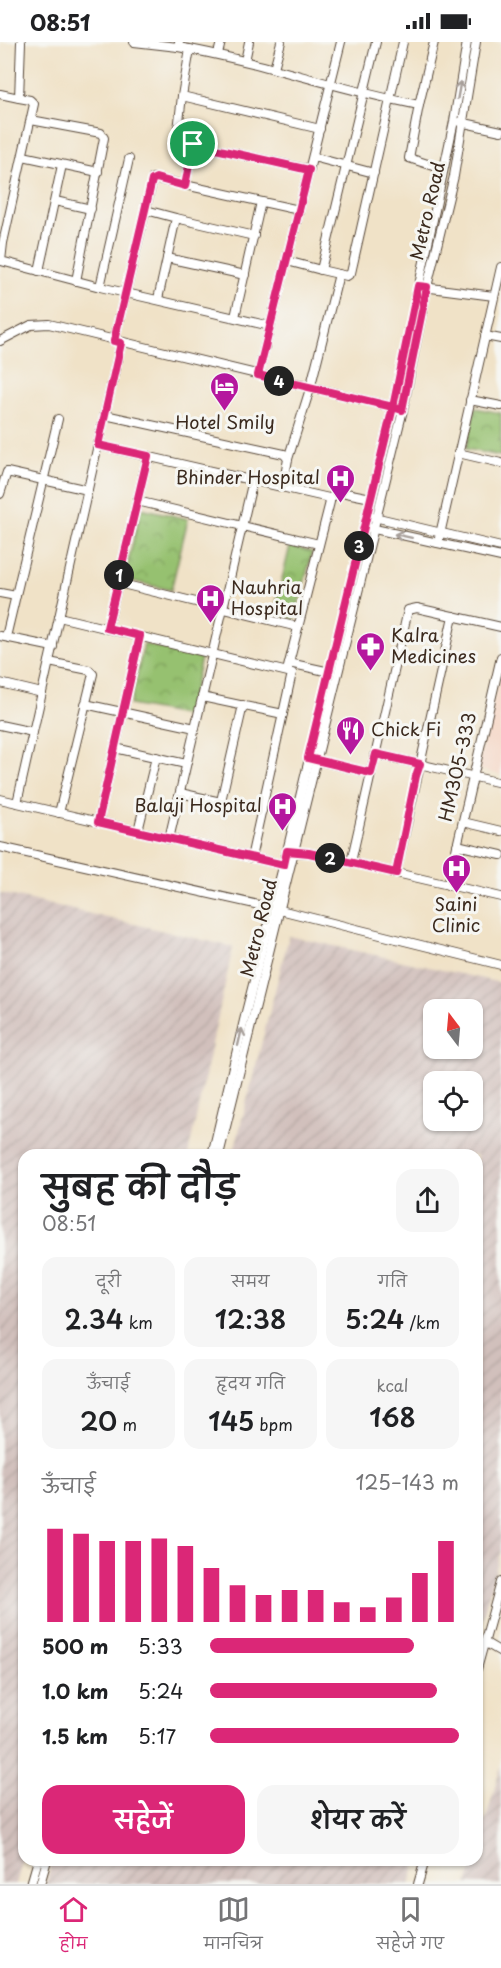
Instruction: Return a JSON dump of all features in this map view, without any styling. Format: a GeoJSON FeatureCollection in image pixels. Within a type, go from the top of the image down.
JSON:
{"type":"FeatureCollection","features":[{"type":"Feature","properties":{"kind":"street"},"geometry":{"type":"LineString","coordinates":[[19,98],[21,42]]}},
{"type":"Feature","properties":{"kind":"street"},"geometry":{"type":"LineString","coordinates":[[134,42],[178,45],[419,105]]}},
{"type":"Feature","properties":{"kind":"street"},"geometry":{"type":"LineString","coordinates":[[218,54],[221,42]]}},
{"type":"Feature","properties":{"kind":"street"},"geometry":{"type":"LineString","coordinates":[[245,61],[249,42]]}},
{"type":"Feature","properties":{"kind":"street"},"geometry":{"type":"LineString","coordinates":[[274,68],[281,42]]}},
{"type":"Feature","properties":{"kind":"street"},"geometry":{"type":"LineString","coordinates":[[258,375],[341,42]]}},
{"type":"Feature","properties":{"kind":"street"},"geometry":{"type":"LineString","coordinates":[[321,270],[376,42]]}},
{"type":"Feature","properties":{"kind":"street"},"geometry":{"type":"LineString","coordinates":[[286,261],[348,276],[351,273],[403,42]]}},
{"type":"Feature","properties":{"kind":"street"},"geometry":{"type":"LineString","coordinates":[[434,42],[409,158],[443,170]]}},
{"type":"Feature","properties":{"kind":"street","name":"Metro Road"},"geometry":{"type":"LineString","coordinates":[[214,1149],[291,852],[371,516],[402,410],[467,42]]}},
{"type":"Feature","properties":{"kind":"street","name":"Metro Road"},"geometry":{"type":"LineString","coordinates":[[371,516],[371,498],[423,286],[453,176],[464,123],[476,42]]}},
{"type":"Feature","properties":{"kind":"street"},"geometry":{"type":"LineString","coordinates":[[190,49],[178,130],[193,144],[309,170]]}},
{"type":"Feature","properties":{"kind":"street"},"geometry":{"type":"LineString","coordinates":[[0,94],[33,101],[31,120],[0,259],[100,287],[270,326]]}},
{"type":"Feature","properties":{"kind":"street"},"geometry":{"type":"LineString","coordinates":[[182,96],[320,129]]}},
{"type":"Feature","properties":{"kind":"street"},"geometry":{"type":"LineString","coordinates":[[31,120],[103,134],[91,210],[76,280]]}},
{"type":"Feature","properties":{"kind":"street"},"geometry":{"type":"LineString","coordinates":[[454,121],[501,130]]}},
{"type":"Feature","properties":{"kind":"street"},"geometry":{"type":"LineString","coordinates":[[185,186],[193,144]]}},
{"type":"Feature","properties":{"kind":"street"},"geometry":{"type":"LineString","coordinates":[[23,156],[98,172]]}},
{"type":"Feature","properties":{"kind":"street"},"geometry":{"type":"LineString","coordinates":[[313,157],[374,173]]}},
{"type":"Feature","properties":{"kind":"street"},"geometry":{"type":"LineString","coordinates":[[100,287],[129,159]]}},
{"type":"Feature","properties":{"kind":"street"},"geometry":{"type":"LineString","coordinates":[[39,271],[62,165]]}},
{"type":"Feature","properties":{"kind":"street"},"geometry":{"type":"LineString","coordinates":[[17,804],[105,415],[125,292],[153,178],[299,210]]}},
{"type":"Feature","properties":{"kind":"street"},"geometry":{"type":"LineString","coordinates":[[55,201],[91,210]]}},
{"type":"Feature","properties":{"kind":"street"},"geometry":{"type":"LineString","coordinates":[[235,317],[261,202]]}},
{"type":"Feature","properties":{"kind":"street"},"geometry":{"type":"LineString","coordinates":[[146,210],[254,236]]}},
{"type":"Feature","properties":{"kind":"street"},"geometry":{"type":"LineString","coordinates":[[158,299],[176,218]]}},
{"type":"Feature","properties":{"kind":"street"},"geometry":{"type":"LineString","coordinates":[[167,258],[245,274]]}},
{"type":"Feature","properties":{"kind":"street"},"geometry":{"type":"LineString","coordinates":[[438,543],[501,267]]}},
{"type":"Feature","properties":{"kind":"street"},"geometry":{"type":"LineString","coordinates":[[283,486],[288,459],[310,388],[339,274]]}},
{"type":"Feature","properties":{"kind":"street"},"geometry":{"type":"LineString","coordinates":[[423,286],[494,296]]}},
{"type":"Feature","properties":{"kind":"street"},"geometry":{"type":"LineString","coordinates":[[0,341],[21,329],[40,324],[61,327],[402,410]]}},
{"type":"Feature","properties":{"kind":"street"},"geometry":{"type":"LineString","coordinates":[[485,336],[501,339]]}},
{"type":"Feature","properties":{"kind":"street"},"geometry":{"type":"LineString","coordinates":[[470,400],[501,406]]}},
{"type":"Feature","properties":{"kind":"street"},"geometry":{"type":"LineString","coordinates":[[105,415],[285,454],[288,459]]}},
{"type":"Feature","properties":{"kind":"street"},"geometry":{"type":"LineString","coordinates":[[52,647],[3,637],[16,596],[58,419]]}},
{"type":"Feature","properties":{"kind":"street"},"geometry":{"type":"LineString","coordinates":[[98,445],[283,486],[330,500]]}},
{"type":"Feature","properties":{"kind":"street"},"geometry":{"type":"LineString","coordinates":[[458,453],[501,463]]}},
{"type":"Feature","properties":{"kind":"street"},"geometry":{"type":"LineString","coordinates":[[107,628],[148,456]]}},
{"type":"Feature","properties":{"kind":"street"},"geometry":{"type":"LineString","coordinates":[[0,494],[7,472],[88,490]]}},
{"type":"Feature","properties":{"kind":"street"},"geometry":{"type":"LineString","coordinates":[[169,838],[253,480]]}},
{"type":"Feature","properties":{"kind":"street"},"geometry":{"type":"LineString","coordinates":[[251,858],[292,673],[288,667],[330,500],[336,491],[371,498]]}},
{"type":"Feature","properties":{"kind":"street"},"geometry":{"type":"LineString","coordinates":[[137,501],[319,544]]}},
{"type":"Feature","properties":{"kind":"street"},"geometry":{"type":"LineString","coordinates":[[371,516],[501,547]]}},
{"type":"Feature","properties":{"kind":"street"},"geometry":{"type":"LineString","coordinates":[[368,528],[501,557]]}},
{"type":"Feature","properties":{"kind":"street","name":"Metro Road"},"geometry":{"type":"LineString","coordinates":[[312,759],[330,672],[368,528]]}},
{"type":"Feature","properties":{"kind":"street"},"geometry":{"type":"LineString","coordinates":[[118,583],[298,627]]}},
{"type":"Feature","properties":{"kind":"street"},"geometry":{"type":"LineString","coordinates":[[0,593],[16,596]]}},
{"type":"Feature","properties":{"kind":"street"},"geometry":{"type":"LineString","coordinates":[[351,862],[408,610],[417,608],[501,627]]}},
{"type":"Feature","properties":{"kind":"street"},"geometry":{"type":"LineString","coordinates":[[396,873],[453,616]]}},
{"type":"Feature","properties":{"kind":"street"},"geometry":{"type":"LineString","coordinates":[[59,617],[212,653],[330,672]]}},
{"type":"Feature","properties":{"kind":"street"},"geometry":{"type":"LineString","coordinates":[[98,822],[140,636]]}},
{"type":"Feature","properties":{"kind":"street","name":"HM305-333"},"geometry":{"type":"LineString","coordinates":[[448,885],[501,657]]}},
{"type":"Feature","properties":{"kind":"street"},"geometry":{"type":"LineString","coordinates":[[49,662],[92,671],[59,813]]}},
{"type":"Feature","properties":{"kind":"street"},"geometry":{"type":"LineString","coordinates":[[0,683],[42,693]]}},
{"type":"Feature","properties":{"kind":"street"},"geometry":{"type":"LineString","coordinates":[[202,696],[283,714]]}},
{"type":"Feature","properties":{"kind":"street"},"geometry":{"type":"LineString","coordinates":[[85,704],[195,728]]}},
{"type":"Feature","properties":{"kind":"street"},"geometry":{"type":"LineString","coordinates":[[221,801],[243,705]]}},
{"type":"Feature","properties":{"kind":"street"},"geometry":{"type":"LineString","coordinates":[[0,725],[33,732]]}},
{"type":"Feature","properties":{"kind":"street"},"geometry":{"type":"LineString","coordinates":[[115,748],[186,764]]}},
{"type":"Feature","properties":{"kind":"street"},"geometry":{"type":"LineString","coordinates":[[376,754],[501,783]]}},
{"type":"Feature","properties":{"kind":"street"},"geometry":{"type":"LineString","coordinates":[[138,831],[156,757]]}},
{"type":"Feature","properties":{"kind":"street"},"geometry":{"type":"LineString","coordinates":[[312,759],[371,773]]}},
{"type":"Feature","properties":{"kind":"street"},"geometry":{"type":"LineString","coordinates":[[180,793],[262,811]]}},
{"type":"Feature","properties":{"kind":"street"},"geometry":{"type":"LineString","coordinates":[[0,800],[284,865]]}},
{"type":"Feature","properties":{"kind":"street"},"geometry":{"type":"LineString","coordinates":[[463,822],[501,831]]}},
{"type":"Feature","properties":{"kind":"street"},"geometry":{"type":"LineString","coordinates":[[457,845],[501,855]]}},
{"type":"Feature","properties":{"kind":"street"},"geometry":{"type":"LineString","coordinates":[[0,847],[276,910],[501,965]]}},
{"type":"Feature","properties":{"kind":"street"},"geometry":{"type":"LineString","coordinates":[[291,852],[309,853],[501,897]]}},
{"type":"Feature","properties":{"kind":"street","name":"Metro Road"},"geometry":{"type":"LineString","coordinates":[[220,1149],[276,910],[284,865],[291,852]]}},
{"type":"Feature","properties":{"kind":"street"},"geometry":{"type":"LineString","coordinates":[[483,1646],[501,1582]]}},
{"type":"Feature","properties":{"kind":"street"},"geometry":{"type":"LineString","coordinates":[[484,1642],[501,1652]]}},
{"type":"Feature","properties":{"kind":"street"},"geometry":{"type":"LineString","coordinates":[[32,1884],[36,1866]]}},
{"type":"Feature","properties":{"kind":"street"},"geometry":{"type":"LineString","coordinates":[[40,1884],[44,1866]]}},
{"type":"Feature","properties":{"kind":"street"},"geometry":{"type":"LineString","coordinates":[[418,1884],[422,1866]]}},
{"type":"Feature","properties":{"kind":"shaded area"},"geometry":{"type":"Polygon","coordinates":[[[501,671],[501,775],[477,769],[501,671]]]}},
{"type":"Feature","properties":{"kind":"shaded area"},"geometry":{"type":"Polygon","coordinates":[[[0,893],[233,947],[189,1149],[18,1149],[18,1866],[21,1866],[16,1884],[0,1884],[0,893]]]}},
{"type":"Feature","properties":{"kind":"shaded area"},"geometry":{"type":"Polygon","coordinates":[[[289,936],[501,983],[501,1550],[483,1616],[483,1149],[235,1149],[289,936]]]}},
{"type":"Feature","properties":{"kind":"shaded area"},"geometry":{"type":"Polygon","coordinates":[[[501,1766],[501,1884],[467,1884],[472,1866],[483,1866],[483,1829],[501,1766]]]}},
{"type":"Feature","properties":{"kind":"shaded area"},"geometry":{"type":"Polygon","coordinates":[[[50,1866],[415,1866],[410,1884],[46,1884],[50,1866]]]}},
{"type":"Feature","properties":{"kind":"green space"},"geometry":{"type":"Polygon","coordinates":[[[475,408],[501,413],[501,456],[466,449],[475,408]]]}},
{"type":"Feature","properties":{"kind":"green space"},"geometry":{"type":"Polygon","coordinates":[[[141,508],[188,519],[171,590],[124,579],[141,508]]]}},
{"type":"Feature","properties":{"kind":"green space"},"geometry":{"type":"Polygon","coordinates":[[[290,546],[312,552],[295,619],[274,613],[290,546]]]}},
{"type":"Feature","properties":{"kind":"green space"},"geometry":{"type":"Polygon","coordinates":[[[144,644],[201,658],[188,716],[130,705],[144,644]]]}},
{"type":"Feature","properties":{"kind":"place","name":"Hotel Smily"},"geometry":{"type":"Point","coordinates":[225,412]}},
{"type":"Feature","properties":{"kind":"place","name":"Bhinder Hospital"},"geometry":{"type":"Point","coordinates":[341,504]}},
{"type":"Feature","properties":{"kind":"place","name":"Nauhria Hospital"},"geometry":{"type":"Point","coordinates":[210,624]}},
{"type":"Feature","properties":{"kind":"place","name":"Kalra Medicines"},"geometry":{"type":"Point","coordinates":[370,672]}},
{"type":"Feature","properties":{"kind":"place","name":"Chick Fi"},"geometry":{"type":"Point","coordinates":[350,756]}},
{"type":"Feature","properties":{"kind":"place","name":"Balaji Hospital"},"geometry":{"type":"Point","coordinates":[283,832]}},
{"type":"Feature","properties":{"kind":"place","name":"Saini Clinic"},"geometry":{"type":"Point","coordinates":[456,894]}},
{"type":"Feature","properties":{"kind":"route"},"geometry":{"type":"LineString","coordinates":[[193,144],[185,186],[156,178],[152,180],[114,341],[121,343],[98,445],[148,456],[107,628],[140,636],[98,822],[284,865],[287,851],[309,853],[396,873],[420,764],[376,754],[371,773],[308,758],[393,407],[418,286],[427,287],[402,410],[393,407],[258,375],[309,170],[193,144]]}}]}
